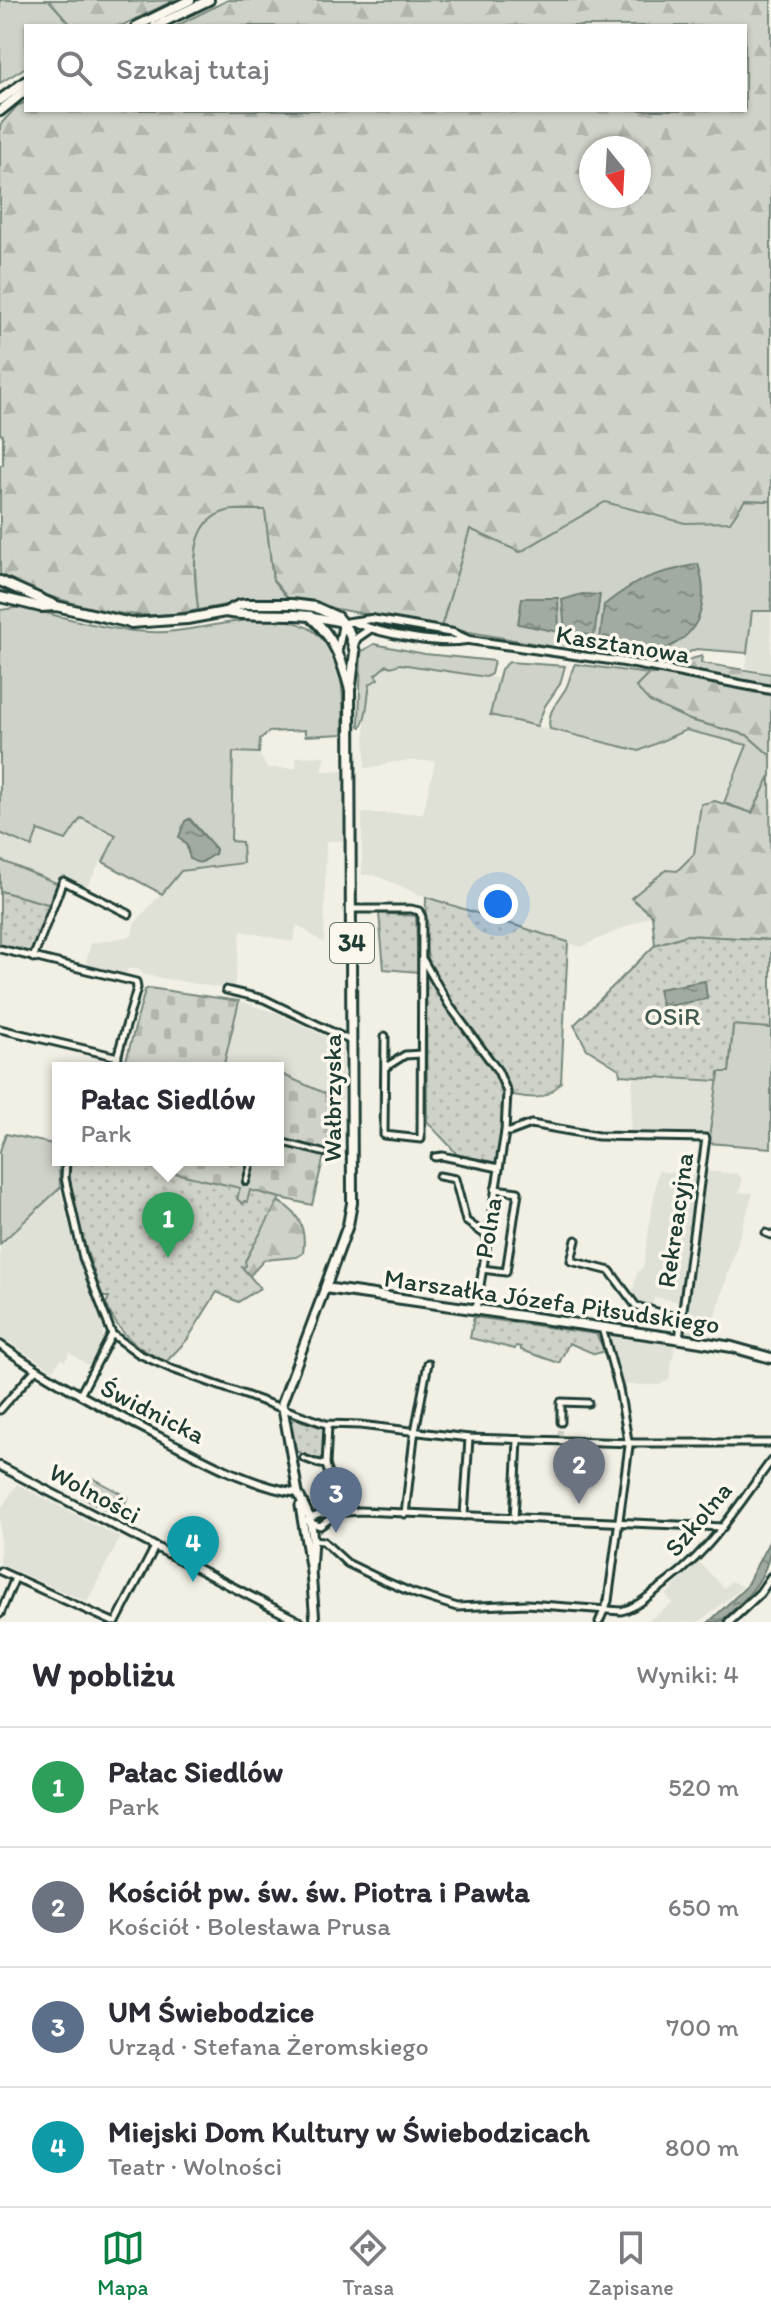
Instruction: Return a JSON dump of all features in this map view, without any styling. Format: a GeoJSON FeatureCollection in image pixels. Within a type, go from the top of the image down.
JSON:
{"type":"FeatureCollection","features":[{"type":"Feature","properties":{"kind":"main road"},"geometry":{"type":"LineString","coordinates":[[141,24],[190,0]]}},
{"type":"Feature","properties":{"kind":"main road"},"geometry":{"type":"LineString","coordinates":[[159,24],[209,0]]}},
{"type":"Feature","properties":{"kind":"main road"},"geometry":{"type":"LineString","coordinates":[[0,100],[24,82]]}},
{"type":"Feature","properties":{"kind":"main road"},"geometry":{"type":"LineString","coordinates":[[0,111],[24,92]]}},
{"type":"Feature","properties":{"kind":"main road"},"geometry":{"type":"LineString","coordinates":[[1,583],[56,606]]}},
{"type":"Feature","properties":{"kind":"main road"},"geometry":{"type":"LineString","coordinates":[[0,597],[131,623],[165,622],[225,612],[239,605],[291,604],[329,612],[348,622],[354,645]]}},
{"type":"Feature","properties":{"kind":"main road"},"geometry":{"type":"LineString","coordinates":[[0,605],[15,602]]}},
{"type":"Feature","properties":{"kind":"main road"},"geometry":{"type":"LineString","coordinates":[[225,612],[310,616]]}},
{"type":"Feature","properties":{"kind":"main road","name":"Wałbrzyska"},"geometry":{"type":"LineString","coordinates":[[310,616],[326,631],[338,650],[350,690]]}},
{"type":"Feature","properties":{"kind":"main road","name":"Wałbrzyska"},"geometry":{"type":"LineString","coordinates":[[315,1622],[311,1572],[315,1540],[298,1494],[282,1409],[289,1380],[351,1214],[350,690],[355,666],[354,645]]}},
{"type":"Feature","properties":{"kind":"main road","name":"Marszałka Józefa Piłsudskiego"},"geometry":{"type":"LineString","coordinates":[[325,1288],[732,1347],[771,1358]]}},
{"type":"Feature","properties":{"kind":"street","name":"Kasztanowa"},"geometry":{"type":"LineString","coordinates":[[310,616],[452,643],[469,640]]}},
{"type":"Feature","properties":{"kind":"street","name":"Kasztanowa"},"geometry":{"type":"LineString","coordinates":[[348,622],[371,619],[453,633],[469,640],[624,662],[771,690]]}},
{"type":"Feature","properties":{"kind":"street"},"geometry":{"type":"LineString","coordinates":[[338,650],[348,622]]}},
{"type":"Feature","properties":{"kind":"street"},"geometry":{"type":"LineString","coordinates":[[354,645],[357,638],[370,629]]}},
{"type":"Feature","properties":{"kind":"street"},"geometry":{"type":"LineString","coordinates":[[33,958],[63,881],[129,914]]}},
{"type":"Feature","properties":{"kind":"street"},"geometry":{"type":"LineString","coordinates":[[352,909],[419,911],[422,917],[421,1139],[384,1135],[385,1036]]}},
{"type":"Feature","properties":{"kind":"street"},"geometry":{"type":"LineString","coordinates":[[0,949],[136,982],[137,988],[116,1062]]}},
{"type":"Feature","properties":{"kind":"street","name":"Polna"},"geometry":{"type":"LineString","coordinates":[[423,960],[449,1005],[505,1085],[508,1102],[476,1311]]}},
{"type":"Feature","properties":{"kind":"street"},"geometry":{"type":"LineString","coordinates":[[226,990],[264,999],[352,1041]]}},
{"type":"Feature","properties":{"kind":"street"},"geometry":{"type":"LineString","coordinates":[[0,1029],[118,1057]]}},
{"type":"Feature","properties":{"kind":"street"},"geometry":{"type":"LineString","coordinates":[[385,1067],[405,1055],[421,1054]]}},
{"type":"Feature","properties":{"kind":"street","name":"Rekreacyjna"},"geometry":{"type":"LineString","coordinates":[[505,1132],[531,1124],[598,1136],[706,1138],[679,1339]]}},
{"type":"Feature","properties":{"kind":"street"},"geometry":{"type":"LineString","coordinates":[[284,1143],[324,1153]]}},
{"type":"Feature","properties":{"kind":"street"},"geometry":{"type":"LineString","coordinates":[[435,1157],[499,1168]]}},
{"type":"Feature","properties":{"kind":"street"},"geometry":{"type":"LineString","coordinates":[[66,1166],[65,1178],[83,1258],[112,1334],[139,1354],[328,1425],[360,1425],[469,1438],[518,1440],[560,1438],[628,1443],[771,1443]]}},
{"type":"Feature","properties":{"kind":"street"},"geometry":{"type":"LineString","coordinates":[[246,1182],[250,1166]]}},
{"type":"Feature","properties":{"kind":"street"},"geometry":{"type":"LineString","coordinates":[[439,1176],[455,1179],[466,1221],[487,1236]]}},
{"type":"Feature","properties":{"kind":"street","name":"Polna"},"geometry":{"type":"LineString","coordinates":[[482,1269],[506,1272],[518,1192],[495,1189]]}},
{"type":"Feature","properties":{"kind":"street","name":"Rekreacyjna"},"geometry":{"type":"LineString","coordinates":[[576,1240],[571,1261],[610,1271],[636,1306],[682,1319]]}},
{"type":"Feature","properties":{"kind":"street"},"geometry":{"type":"LineString","coordinates":[[599,1622],[605,1609],[628,1443],[619,1389],[602,1328]]}},
{"type":"Feature","properties":{"kind":"street"},"geometry":{"type":"LineString","coordinates":[[80,1396],[112,1334]]}},
{"type":"Feature","properties":{"kind":"street","name":"Świdnicka"},"geometry":{"type":"LineString","coordinates":[[0,1345],[80,1396],[255,1483],[298,1494]]}},
{"type":"Feature","properties":{"kind":"street"},"geometry":{"type":"LineString","coordinates":[[405,1514],[415,1432],[428,1363]]}},
{"type":"Feature","properties":{"kind":"street"},"geometry":{"type":"LineString","coordinates":[[0,1410],[35,1370]]}},
{"type":"Feature","properties":{"kind":"street"},"geometry":{"type":"LineString","coordinates":[[561,1422],[561,1402],[588,1403]]}},
{"type":"Feature","properties":{"kind":"street"},"geometry":{"type":"LineString","coordinates":[[328,1425],[326,1465],[341,1512]]}},
{"type":"Feature","properties":{"kind":"street"},"geometry":{"type":"LineString","coordinates":[[464,1516],[469,1438]]}},
{"type":"Feature","properties":{"kind":"street"},"geometry":{"type":"LineString","coordinates":[[514,1519],[518,1440]]}},
{"type":"Feature","properties":{"kind":"street"},"geometry":{"type":"LineString","coordinates":[[303,1458],[326,1465]]}},
{"type":"Feature","properties":{"kind":"street","name":"Szkolna"},"geometry":{"type":"LineString","coordinates":[[315,1540],[347,1563],[413,1593],[457,1607],[527,1604],[627,1610],[666,1585],[701,1555],[771,1461]]}},
{"type":"Feature","properties":{"kind":"street","name":"Wolności"},"geometry":{"type":"LineString","coordinates":[[0,1466],[300,1622]]}},
{"type":"Feature","properties":{"kind":"street"},"geometry":{"type":"LineString","coordinates":[[315,1540],[320,1526],[341,1512]]}},
{"type":"Feature","properties":{"kind":"street"},"geometry":{"type":"LineString","coordinates":[[320,1526],[308,1521],[314,1515],[341,1512],[723,1527]]}},
{"type":"Feature","properties":{"kind":"street"},"geometry":{"type":"LineString","coordinates":[[0,1571],[114,1622],[155,1547]]}},
{"type":"Feature","properties":{"kind":"street"},"geometry":{"type":"LineString","coordinates":[[729,1622],[760,1593],[771,1577]]}},
{"type":"Feature","properties":{"kind":"street"},"geometry":{"type":"LineString","coordinates":[[0,1614],[15,1578]]}},
{"type":"Feature","properties":{"kind":"shaded area"},"geometry":{"type":"Polygon","coordinates":[[[752,611],[771,611],[771,674],[746,668],[752,611]]]}},
{"type":"Feature","properties":{"kind":"shaded area"},"geometry":{"type":"Polygon","coordinates":[[[388,664],[498,678],[490,715],[638,751],[686,730],[747,746],[724,803],[715,801],[699,832],[694,854],[677,871],[631,897],[652,915],[581,947],[426,897],[374,875],[362,875],[362,813],[423,813],[435,761],[404,761],[365,768],[365,702],[375,675],[388,664]]]}},
{"type":"Feature","properties":{"kind":"shaded area"},"geometry":{"type":"Polygon","coordinates":[[[233,752],[259,753],[267,768],[296,768],[296,757],[325,756],[322,771],[343,770],[344,838],[343,841],[326,841],[324,943],[297,925],[293,942],[241,931],[234,990],[155,977],[143,974],[139,969],[127,969],[126,975],[85,966],[91,943],[132,936],[134,924],[181,871],[231,842],[233,752]]]}},
{"type":"Feature","properties":{"kind":"shaded area"},"geometry":{"type":"Polygon","coordinates":[[[80,817],[116,835],[82,895],[0,860],[0,833],[32,847],[38,830],[80,817]]]}},
{"type":"Feature","properties":{"kind":"shaded area"},"geometry":{"type":"Polygon","coordinates":[[[239,1001],[277,1013],[343,1045],[343,1100],[284,1075],[284,1062],[224,1062],[239,1001]]]}},
{"type":"Feature","properties":{"kind":"shaded area"},"geometry":{"type":"Polygon","coordinates":[[[633,1076],[718,1081],[709,1135],[630,1131],[633,1076]]]}},
{"type":"Feature","properties":{"kind":"shaded area"},"geometry":{"type":"Polygon","coordinates":[[[658,1171],[697,1176],[680,1302],[654,1297],[652,1309],[633,1306],[631,1299],[637,1273],[643,1267],[658,1171]]]}},
{"type":"Feature","properties":{"kind":"shaded area"},"geometry":{"type":"Polygon","coordinates":[[[704,1171],[738,1174],[742,1180],[740,1192],[753,1193],[709,1336],[684,1332],[704,1171]]]}},
{"type":"Feature","properties":{"kind":"shaded area"},"geometry":{"type":"Polygon","coordinates":[[[60,1188],[78,1260],[104,1327],[102,1341],[89,1366],[70,1353],[53,1370],[0,1337],[0,1244],[60,1188]]]}},
{"type":"Feature","properties":{"kind":"shaded area"},"geometry":{"type":"Polygon","coordinates":[[[609,1336],[675,1344],[669,1380],[660,1385],[624,1385],[609,1336]]]}},
{"type":"Feature","properties":{"kind":"shaded area"},"geometry":{"type":"Polygon","coordinates":[[[17,1484],[120,1538],[87,1602],[0,1564],[0,1510],[17,1484]]]}},
{"type":"Feature","properties":{"kind":"shaded area"},"geometry":{"type":"Polygon","coordinates":[[[699,1562],[724,1588],[731,1581],[743,1587],[699,1622],[646,1622],[673,1603],[666,1595],[699,1562]]]}},
{"type":"Feature","properties":{"kind":"green space"},"geometry":{"type":"Polygon","coordinates":[[[0,0],[49,0],[70,24],[24,24],[24,68],[0,83],[0,0]]]}},
{"type":"Feature","properties":{"kind":"green space"},"geometry":{"type":"Polygon","coordinates":[[[49,0],[175,0],[125,24],[70,24],[49,0]]]}},
{"type":"Feature","properties":{"kind":"green space"},"geometry":{"type":"Polygon","coordinates":[[[228,0],[771,0],[771,501],[745,500],[730,522],[685,523],[605,502],[520,552],[470,529],[441,627],[290,601],[273,580],[265,510],[227,511],[204,526],[196,552],[198,610],[158,615],[121,613],[66,601],[10,582],[0,576],[3,435],[0,434],[0,125],[17,106],[24,103],[24,112],[747,112],[747,24],[180,24],[228,0]]]}},
{"type":"Feature","properties":{"kind":"green space"},"geometry":{"type":"Polygon","coordinates":[[[744,500],[771,501],[771,611],[752,611],[747,653],[696,649],[660,666],[441,627],[470,528],[520,552],[605,501],[686,523],[744,500]]]}},
{"type":"Feature","properties":{"kind":"green space"},"geometry":{"type":"Polygon","coordinates":[[[228,510],[265,510],[273,580],[290,601],[254,600],[198,610],[195,561],[199,536],[211,518],[228,510]]]}},
{"type":"Feature","properties":{"kind":"green space"},"geometry":{"type":"Polygon","coordinates":[[[21,607],[93,624],[147,632],[270,619],[294,622],[315,632],[331,650],[341,679],[343,734],[305,736],[305,730],[269,732],[260,739],[259,753],[233,752],[231,841],[242,842],[243,863],[181,871],[162,894],[103,862],[116,835],[81,818],[66,840],[38,830],[32,847],[0,833],[0,610],[21,607]],[[190,819],[179,837],[187,846],[188,853],[215,854],[216,849],[190,819]]]}},
{"type":"Feature","properties":{"kind":"green space"},"geometry":{"type":"Polygon","coordinates":[[[374,644],[425,654],[494,661],[491,674],[486,677],[400,664],[387,665],[375,675],[378,679],[370,684],[361,727],[361,652],[374,644]]]}},
{"type":"Feature","properties":{"kind":"green space"},"geometry":{"type":"Polygon","coordinates":[[[702,656],[701,663],[771,674],[771,686],[677,669],[680,662],[702,656]]]}},
{"type":"Feature","properties":{"kind":"green space"},"geometry":{"type":"Polygon","coordinates":[[[509,662],[565,666],[560,684],[545,706],[537,726],[490,715],[501,669],[509,662]]]}},
{"type":"Feature","properties":{"kind":"green space"},"geometry":{"type":"Polygon","coordinates":[[[575,664],[649,674],[636,687],[690,720],[747,735],[771,756],[771,776],[752,813],[724,803],[747,745],[686,730],[639,751],[550,729],[551,712],[566,688],[575,664]]]}},
{"type":"Feature","properties":{"kind":"green space"},"geometry":{"type":"Polygon","coordinates":[[[649,674],[676,674],[771,693],[771,756],[747,735],[690,720],[650,702],[636,687],[649,674]]]}},
{"type":"Feature","properties":{"kind":"green space"},"geometry":{"type":"Polygon","coordinates":[[[770,776],[771,940],[687,935],[655,945],[652,915],[631,898],[666,870],[677,871],[694,854],[701,804],[715,801],[752,813],[770,776]]]}},
{"type":"Feature","properties":{"kind":"green space"},"geometry":{"type":"Polygon","coordinates":[[[0,860],[59,884],[51,905],[0,891],[0,860]]]}},
{"type":"Feature","properties":{"kind":"green space"},"geometry":{"type":"Polygon","coordinates":[[[0,891],[51,905],[32,953],[0,944],[0,891]]]}},
{"type":"Feature","properties":{"kind":"green space"},"geometry":{"type":"Polygon","coordinates":[[[426,897],[568,942],[561,1082],[550,1093],[534,1098],[513,1095],[495,1059],[447,994],[426,952],[426,897]]]}},
{"type":"Feature","properties":{"kind":"green space"},"geometry":{"type":"Polygon","coordinates":[[[379,913],[416,916],[418,972],[384,969],[379,913]]]}},
{"type":"Feature","properties":{"kind":"green space","name":"OSiR"},"geometry":{"type":"Polygon","coordinates":[[[687,935],[771,940],[771,1028],[733,1025],[729,1072],[719,1072],[718,1081],[620,1075],[619,1069],[587,1049],[574,1025],[655,945],[687,935]]]}},
{"type":"Feature","properties":{"kind":"green space"},"geometry":{"type":"Polygon","coordinates":[[[426,966],[483,1049],[501,1081],[505,1093],[506,1119],[495,1164],[457,1155],[427,1121],[426,966]]]}},
{"type":"Feature","properties":{"kind":"green space"},"geometry":{"type":"Polygon","coordinates":[[[149,988],[239,1001],[224,1062],[126,1062],[145,990],[149,988]]]}},
{"type":"Feature","properties":{"kind":"green space"},"geometry":{"type":"Polygon","coordinates":[[[733,1025],[771,1028],[771,1148],[708,1143],[719,1072],[729,1072],[733,1025]]]}},
{"type":"Feature","properties":{"kind":"green space"},"geometry":{"type":"Polygon","coordinates":[[[284,1075],[338,1099],[312,1205],[251,1191],[243,1204],[237,1200],[239,1188],[144,1166],[284,1166],[284,1075]]]}},
{"type":"Feature","properties":{"kind":"green space"},"geometry":{"type":"Polygon","coordinates":[[[6,1134],[52,1144],[52,1166],[59,1166],[60,1188],[0,1244],[0,1151],[6,1134]]]}},
{"type":"Feature","properties":{"kind":"green space"},"geometry":{"type":"Polygon","coordinates":[[[71,1166],[144,1166],[240,1188],[237,1199],[243,1204],[247,1202],[250,1190],[280,1198],[245,1261],[246,1266],[242,1267],[260,1288],[238,1302],[217,1292],[187,1340],[166,1362],[146,1352],[116,1324],[106,1304],[109,1297],[103,1297],[75,1209],[71,1166]]]}},
{"type":"Feature","properties":{"kind":"green space"},"geometry":{"type":"Polygon","coordinates":[[[271,1199],[288,1207],[298,1219],[303,1235],[303,1253],[297,1257],[264,1260],[247,1279],[237,1271],[247,1258],[251,1249],[250,1239],[271,1199]]]}},
{"type":"Feature","properties":{"kind":"green space"},"geometry":{"type":"Polygon","coordinates":[[[474,1317],[596,1334],[605,1351],[595,1354],[569,1343],[559,1363],[521,1350],[521,1347],[516,1346],[515,1349],[470,1338],[474,1317]]]}},
{"type":"Feature","properties":{"kind":"green space"},"geometry":{"type":"Polygon","coordinates":[[[294,1419],[325,1428],[323,1462],[296,1451],[290,1423],[294,1419]]]}},
{"type":"Feature","properties":{"kind":"green space"},"geometry":{"type":"Polygon","coordinates":[[[92,1478],[128,1497],[118,1516],[82,1497],[92,1478]]]}},
{"type":"Feature","properties":{"kind":"water"},"geometry":{"type":"Polygon","coordinates":[[[698,564],[703,588],[701,610],[691,630],[683,638],[665,650],[655,652],[600,639],[604,605],[648,577],[698,564]]]}},
{"type":"Feature","properties":{"kind":"water"},"geometry":{"type":"Polygon","coordinates":[[[582,594],[600,595],[594,636],[565,631],[562,600],[582,594]]]}},
{"type":"Feature","properties":{"kind":"water"},"geometry":{"type":"Polygon","coordinates":[[[522,598],[558,598],[559,632],[518,624],[522,598]]]}},
{"type":"Feature","properties":{"kind":"water"},"geometry":{"type":"Polygon","coordinates":[[[189,819],[216,849],[215,854],[201,862],[190,859],[187,846],[179,837],[185,821],[189,819]]]}},
{"type":"Feature","properties":{"kind":"water"},"geometry":{"type":"Polygon","coordinates":[[[705,981],[707,999],[662,1007],[658,989],[705,981]]]}},
{"type":"Feature","properties":{"kind":"water"},"geometry":{"type":"Polygon","coordinates":[[[771,1538],[767,1564],[756,1586],[720,1622],[709,1622],[745,1588],[771,1538]]]}},
{"type":"Feature","properties":{"kind":"tunnel"},"geometry":{"type":"LineString","coordinates":[[560,1435],[561,1422]]}},
{"type":"Feature","properties":{"kind":"place","name":"Pałac Siedlów"},"geometry":{"type":"Point","coordinates":[168,1258]}},
{"type":"Feature","properties":{"kind":"place","name":"Kościół pw. św. św. Piotra i Pawła"},"geometry":{"type":"Point","coordinates":[579,1504]}},
{"type":"Feature","properties":{"kind":"place","name":"UM Świebodzice"},"geometry":{"type":"Point","coordinates":[336,1533]}},
{"type":"Feature","properties":{"kind":"place","name":"Miejski Dom Kultury w Świebodzicach"},"geometry":{"type":"Point","coordinates":[193,1582]}}]}
